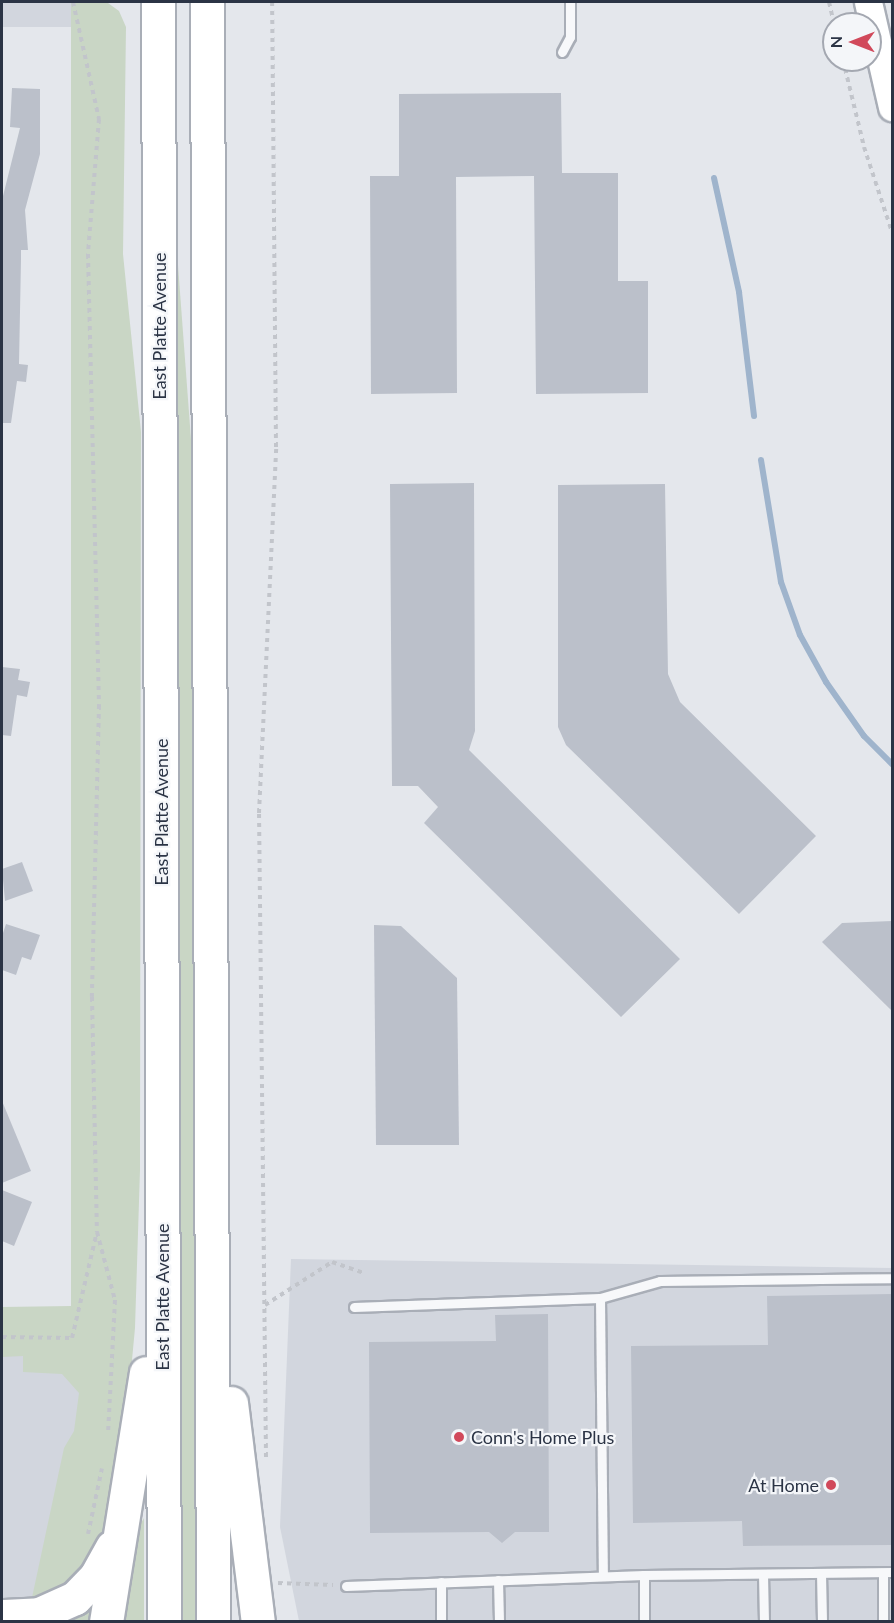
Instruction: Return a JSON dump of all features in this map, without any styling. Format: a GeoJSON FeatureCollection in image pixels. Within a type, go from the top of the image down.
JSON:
{"type":"FeatureCollection","features":[{"type":"Feature","properties":{"kind":"highway","name":"East Platte Avenue"},"geometry":{"type":"LineString","coordinates":[[158,2],[164,1622]]}},
{"type":"Feature","properties":{"kind":"highway"},"geometry":{"type":"LineString","coordinates":[[207,2],[213,1622]]}},
{"type":"Feature","properties":{"kind":"highway"},"geometry":{"type":"LineString","coordinates":[[105,1622],[125,1514],[161,1252]]}},
{"type":"Feature","properties":{"kind":"highway"},"geometry":{"type":"LineString","coordinates":[[213,1287],[226,1356],[258,1622]]}},
{"type":"Feature","properties":{"kind":"highway"},"geometry":{"type":"LineString","coordinates":[[4,1616],[39,1614],[84,1593],[109,1556],[125,1514]]}},
{"type":"Feature","properties":{"kind":"street"},"geometry":{"type":"LineString","coordinates":[[868,2],[892,107]]}},
{"type":"Feature","properties":{"kind":"lane"},"geometry":{"type":"LineString","coordinates":[[562,52],[570,37],[570,2]]}},
{"type":"Feature","properties":{"kind":"lane"},"geometry":{"type":"LineString","coordinates":[[354,1307],[600,1298],[660,1281],[892,1278]]}},
{"type":"Feature","properties":{"kind":"lane"},"geometry":{"type":"LineString","coordinates":[[600,1298],[603,1576]]}},
{"type":"Feature","properties":{"kind":"lane"},"geometry":{"type":"LineString","coordinates":[[821,1573],[822,1622]]}},
{"type":"Feature","properties":{"kind":"lane"},"geometry":{"type":"LineString","coordinates":[[346,1586],[644,1575],[888,1573],[883,1622]]}},
{"type":"Feature","properties":{"kind":"lane"},"geometry":{"type":"LineString","coordinates":[[764,1574],[764,1622]]}},
{"type":"Feature","properties":{"kind":"lane"},"geometry":{"type":"LineString","coordinates":[[644,1575],[644,1622]]}},
{"type":"Feature","properties":{"kind":"lane"},"geometry":{"type":"LineString","coordinates":[[498,1580],[499,1622]]}},
{"type":"Feature","properties":{"kind":"lane"},"geometry":{"type":"LineString","coordinates":[[441,1582],[441,1622]]}},
{"type":"Feature","properties":{"kind":"path"},"geometry":{"type":"LineString","coordinates":[[2,1337],[72,1338],[89,1279],[97,1232],[92,997],[99,705],[88,254],[99,119],[73,2]]}},
{"type":"Feature","properties":{"kind":"path"},"geometry":{"type":"LineString","coordinates":[[266,1466],[259,813],[276,447],[272,2]]}},
{"type":"Feature","properties":{"kind":"path"},"geometry":{"type":"LineString","coordinates":[[846,72],[864,147],[892,232]]}},
{"type":"Feature","properties":{"kind":"path"},"geometry":{"type":"LineString","coordinates":[[97,1232],[115,1300],[107,1443]]}},
{"type":"Feature","properties":{"kind":"path"},"geometry":{"type":"LineString","coordinates":[[265,1305],[332,1262],[363,1273]]}},
{"type":"Feature","properties":{"kind":"path"},"geometry":{"type":"LineString","coordinates":[[87,1543],[103,1466]]}},
{"type":"Feature","properties":{"kind":"path"},"geometry":{"type":"LineString","coordinates":[[273,1573],[277,1593]]}},
{"type":"Feature","properties":{"kind":"path"},"geometry":{"type":"LineString","coordinates":[[275,1583],[346,1586]]}},
{"type":"Feature","properties":{"kind":"shaded area"},"geometry":{"type":"Polygon","coordinates":[[[2,2],[71,2],[71,27],[2,27],[2,2]]]}},
{"type":"Feature","properties":{"kind":"shaded area"},"geometry":{"type":"Polygon","coordinates":[[[291,1259],[892,1268],[892,1621],[299,1621],[280,1527],[291,1259]]]}},
{"type":"Feature","properties":{"kind":"shaded area"},"geometry":{"type":"Polygon","coordinates":[[[2,1307],[71,1307],[103,1576],[2,1621],[2,1307]]]}},
{"type":"Feature","properties":{"kind":"green space"},"geometry":{"type":"Polygon","coordinates":[[[71,2],[108,3],[119,11],[126,27],[123,254],[141,432],[140,1170],[135,1328],[121,1477],[92,1621],[27,1621],[64,1448],[74,1431],[79,1393],[62,1374],[23,1372],[23,1356],[2,1357],[2,1307],[71,1306],[71,2]]]}},
{"type":"Feature","properties":{"kind":"green space"},"geometry":{"type":"Polygon","coordinates":[[[172,246],[177,252],[200,560],[207,1622],[178,1621],[172,246]]]}},
{"type":"Feature","properties":{"kind":"green space"},"geometry":{"type":"Polygon","coordinates":[[[144,1518],[144,1621],[118,1622],[133,1537],[144,1518]]]}},
{"type":"Feature","properties":{"kind":"building"},"geometry":{"type":"Polygon","coordinates":[[[12,88],[40,89],[40,154],[25,210],[28,250],[21,250],[19,364],[28,365],[26,382],[17,381],[11,423],[2,423],[2,200],[20,128],[10,127],[12,88]]]}},
{"type":"Feature","properties":{"kind":"building"},"geometry":{"type":"Polygon","coordinates":[[[561,93],[562,173],[618,173],[618,281],[648,281],[648,393],[536,394],[534,176],[456,177],[457,393],[371,394],[370,176],[399,176],[399,94],[561,93]]]}},
{"type":"Feature","properties":{"kind":"building"},"geometry":{"type":"Polygon","coordinates":[[[474,483],[475,731],[469,750],[680,959],[621,1017],[424,823],[438,807],[418,786],[392,786],[390,484],[474,483]]]}},
{"type":"Feature","properties":{"kind":"building"},"geometry":{"type":"Polygon","coordinates":[[[665,484],[668,674],[680,702],[816,836],[739,914],[566,745],[558,727],[558,485],[665,484]]]}},
{"type":"Feature","properties":{"kind":"building"},"geometry":{"type":"Polygon","coordinates":[[[2,667],[20,669],[18,680],[30,682],[27,697],[17,695],[11,736],[2,735],[2,667]]]}},
{"type":"Feature","properties":{"kind":"building"},"geometry":{"type":"Polygon","coordinates":[[[22,862],[33,891],[5,901],[2,869],[22,862]]]}},
{"type":"Feature","properties":{"kind":"building"},"geometry":{"type":"Polygon","coordinates":[[[892,921],[892,1011],[822,942],[842,923],[892,921]]]}},
{"type":"Feature","properties":{"kind":"building"},"geometry":{"type":"Polygon","coordinates":[[[6,924],[40,935],[31,960],[22,957],[16,975],[2,970],[2,936],[6,924]]]}},
{"type":"Feature","properties":{"kind":"building"},"geometry":{"type":"Polygon","coordinates":[[[374,925],[401,926],[457,978],[459,1145],[376,1145],[374,925]]]}},
{"type":"Feature","properties":{"kind":"building"},"geometry":{"type":"Polygon","coordinates":[[[2,1101],[31,1171],[2,1183],[2,1101]]]}},
{"type":"Feature","properties":{"kind":"building"},"geometry":{"type":"Polygon","coordinates":[[[2,1190],[32,1202],[14,1246],[2,1241],[2,1190]]]}},
{"type":"Feature","properties":{"kind":"building"},"geometry":{"type":"Polygon","coordinates":[[[892,1294],[892,1545],[743,1546],[742,1521],[633,1523],[631,1346],[768,1345],[767,1296],[892,1294]]]}},
{"type":"Feature","properties":{"kind":"building","name":"Conn's Home Plus"},"geometry":{"type":"Polygon","coordinates":[[[548,1314],[549,1532],[515,1532],[502,1543],[489,1532],[370,1533],[369,1342],[496,1341],[495,1315],[548,1314]]]}},
{"type":"Feature","properties":{"kind":"waterway"},"geometry":{"type":"LineString","coordinates":[[714,178],[739,292],[754,416]]}},
{"type":"Feature","properties":{"kind":"waterway"},"geometry":{"type":"LineString","coordinates":[[761,460],[781,582],[800,635],[826,682],[864,736],[892,764]]}},
{"type":"Feature","properties":{"kind":"place","name":"Conn's Home Plus"},"geometry":{"type":"Point","coordinates":[459,1437]}},
{"type":"Feature","properties":{"kind":"place","name":"At Home"},"geometry":{"type":"Point","coordinates":[831,1485]}}]}
